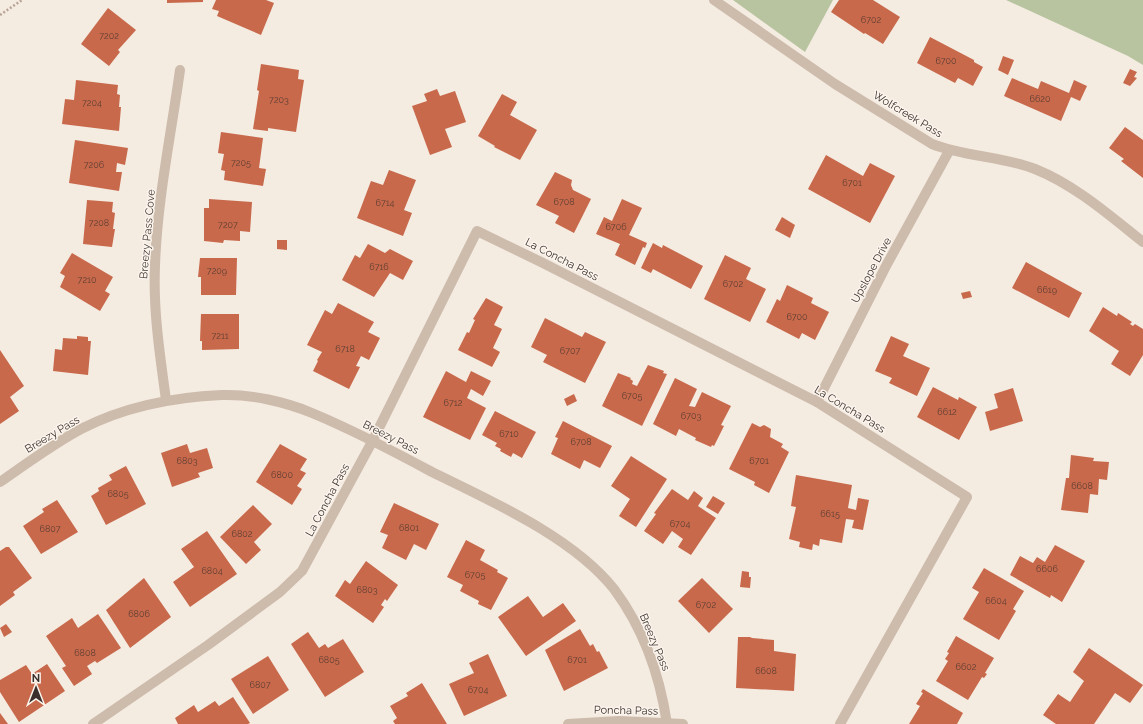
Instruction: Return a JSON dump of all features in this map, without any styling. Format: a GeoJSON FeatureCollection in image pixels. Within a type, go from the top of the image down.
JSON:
{"type":"FeatureCollection","features":[{"type":"Feature","properties":{"kind":"street","name":"Wolfcreek Pass"},"geometry":{"type":"LineString","coordinates":[[714,0],[835,84],[932,144],[950,151],[1034,168],[1074,189],[1143,242]]}},
{"type":"Feature","properties":{"kind":"street","name":"Breezy Pass Cove"},"geometry":{"type":"LineString","coordinates":[[166,400],[156,330],[155,266],[158,229],[180,70]]}},
{"type":"Feature","properties":{"kind":"street","name":"Upslope Drive"},"geometry":{"type":"LineString","coordinates":[[817,402],[886,266],[950,151]]}},
{"type":"Feature","properties":{"kind":"street","name":"La Concha Pass"},"geometry":{"type":"LineString","coordinates":[[92,724],[208,645],[280,592],[302,571],[373,440],[477,231],[817,402],[967,497],[840,724]]}},
{"type":"Feature","properties":{"kind":"street","name":"Breezy Pass"},"geometry":{"type":"LineString","coordinates":[[0,482],[81,429],[126,411],[166,400],[224,395],[282,403],[311,412],[373,440],[522,517],[583,557],[613,588],[630,614],[645,643],[658,676],[667,724]]}},
{"type":"Feature","properties":{"kind":"street","name":"Poncha Pass"},"geometry":{"type":"LineString","coordinates":[[568,724],[619,721],[683,724]]}},
{"type":"Feature","properties":{"kind":"path"},"geometry":{"type":"LineString","coordinates":[[0,15],[22,0]]}},
{"type":"Feature","properties":{"kind":"green space"},"geometry":{"type":"Polygon","coordinates":[[[733,0],[833,0],[805,52],[733,0]]]}},
{"type":"Feature","properties":{"kind":"green space"},"geometry":{"type":"Polygon","coordinates":[[[1006,0],[1143,0],[1143,65],[1128,56],[1006,0]]]}},
{"type":"Feature","properties":{"kind":"building"},"geometry":{"type":"Polygon","coordinates":[[[167,0],[203,0],[203,2],[167,3],[167,0]]]}},
{"type":"Feature","properties":{"kind":"building"},"geometry":{"type":"Polygon","coordinates":[[[216,0],[266,0],[274,3],[261,35],[217,16],[219,11],[212,9],[216,0]]]}},
{"type":"Feature","properties":{"kind":"building"},"geometry":{"type":"Polygon","coordinates":[[[839,0],[873,0],[900,17],[883,44],[865,33],[864,34],[831,12],[839,0]]]}},
{"type":"Feature","properties":{"kind":"building"},"geometry":{"type":"Polygon","coordinates":[[[108,8],[136,30],[118,50],[120,52],[109,66],[81,44],[108,8]]]}},
{"type":"Feature","properties":{"kind":"building"},"geometry":{"type":"Polygon","coordinates":[[[930,37],[974,60],[974,62],[983,67],[973,86],[958,78],[955,83],[917,63],[930,37]]]}},
{"type":"Feature","properties":{"kind":"building"},"geometry":{"type":"Polygon","coordinates":[[[1003,56],[1014,60],[1008,75],[998,70],[1003,56]]]}},
{"type":"Feature","properties":{"kind":"building"},"geometry":{"type":"Polygon","coordinates":[[[261,64],[299,70],[298,79],[304,80],[296,132],[268,128],[268,131],[253,129],[259,91],[257,90],[261,64]]]}},
{"type":"Feature","properties":{"kind":"building"},"geometry":{"type":"Polygon","coordinates":[[[1130,69],[1137,72],[1134,77],[1137,78],[1130,86],[1123,83],[1130,69]]]}},
{"type":"Feature","properties":{"kind":"building"},"geometry":{"type":"Polygon","coordinates":[[[1012,78],[1038,89],[1041,81],[1069,93],[1074,80],[1087,86],[1080,101],[1071,97],[1061,121],[1004,96],[1012,78]]]}},
{"type":"Feature","properties":{"kind":"building"},"geometry":{"type":"Polygon","coordinates":[[[76,80],[118,85],[117,94],[120,95],[119,107],[121,107],[119,131],[62,124],[65,99],[74,100],[76,80]]]}},
{"type":"Feature","properties":{"kind":"building"},"geometry":{"type":"Polygon","coordinates":[[[437,89],[440,96],[455,91],[466,122],[445,129],[452,147],[430,155],[412,106],[427,101],[424,94],[437,89]]]}},
{"type":"Feature","properties":{"kind":"building"},"geometry":{"type":"Polygon","coordinates":[[[502,94],[517,102],[510,115],[537,130],[520,160],[494,147],[495,146],[478,136],[502,94]]]}},
{"type":"Feature","properties":{"kind":"building"},"geometry":{"type":"Polygon","coordinates":[[[1125,127],[1143,140],[1143,178],[1121,161],[1124,159],[1109,148],[1125,127]]]}},
{"type":"Feature","properties":{"kind":"building"},"geometry":{"type":"Polygon","coordinates":[[[221,132],[263,138],[259,168],[266,169],[263,186],[224,180],[225,171],[221,170],[224,154],[218,153],[221,132]]]}},
{"type":"Feature","properties":{"kind":"building"},"geometry":{"type":"Polygon","coordinates":[[[75,140],[128,148],[125,165],[117,163],[116,172],[122,172],[119,191],[69,183],[75,140]]]}},
{"type":"Feature","properties":{"kind":"building"},"geometry":{"type":"Polygon","coordinates":[[[826,155],[863,176],[870,163],[895,176],[870,223],[808,189],[826,155]]]}},
{"type":"Feature","properties":{"kind":"building"},"geometry":{"type":"Polygon","coordinates":[[[389,170],[416,180],[404,210],[412,213],[403,236],[357,218],[371,181],[383,185],[389,170]]]}},
{"type":"Feature","properties":{"kind":"building"},"geometry":{"type":"Polygon","coordinates":[[[555,172],[572,180],[571,185],[573,190],[591,199],[574,233],[555,223],[559,216],[536,205],[555,172]]]}},
{"type":"Feature","properties":{"kind":"building"},"geometry":{"type":"Polygon","coordinates":[[[209,199],[252,202],[250,232],[240,231],[240,241],[224,240],[223,243],[204,241],[204,208],[209,208],[209,199]]]}},
{"type":"Feature","properties":{"kind":"building"},"geometry":{"type":"Polygon","coordinates":[[[622,199],[642,208],[629,235],[647,243],[645,248],[643,247],[635,265],[615,255],[620,244],[596,234],[604,217],[612,221],[622,199]]]}},
{"type":"Feature","properties":{"kind":"building"},"geometry":{"type":"Polygon","coordinates":[[[87,200],[113,202],[112,212],[115,213],[113,229],[115,229],[112,247],[83,244],[87,200]]]}},
{"type":"Feature","properties":{"kind":"building"},"geometry":{"type":"Polygon","coordinates":[[[782,217],[795,225],[790,238],[775,230],[782,217]]]}},
{"type":"Feature","properties":{"kind":"building"},"geometry":{"type":"Polygon","coordinates":[[[277,240],[287,240],[287,250],[277,249],[277,240]]]}},
{"type":"Feature","properties":{"kind":"building"},"geometry":{"type":"Polygon","coordinates":[[[653,243],[662,248],[663,245],[703,266],[691,289],[653,269],[651,273],[641,268],[653,243]]]}},
{"type":"Feature","properties":{"kind":"building"},"geometry":{"type":"Polygon","coordinates":[[[368,244],[385,253],[390,249],[413,261],[403,280],[390,273],[374,297],[342,280],[355,255],[360,258],[368,244]]]}},
{"type":"Feature","properties":{"kind":"building"},"geometry":{"type":"Polygon","coordinates":[[[72,253],[113,277],[105,291],[110,294],[100,311],[60,287],[65,276],[60,273],[72,253]]]}},
{"type":"Feature","properties":{"kind":"building"},"geometry":{"type":"Polygon","coordinates":[[[725,255],[751,268],[746,279],[766,289],[750,322],[704,299],[725,255]]]}},
{"type":"Feature","properties":{"kind":"building"},"geometry":{"type":"Polygon","coordinates":[[[200,258],[237,258],[236,295],[201,295],[201,277],[198,277],[200,258]]]}},
{"type":"Feature","properties":{"kind":"building"},"geometry":{"type":"Polygon","coordinates":[[[1026,262],[1082,293],[1069,318],[1012,288],[1026,262]]]}},
{"type":"Feature","properties":{"kind":"building"},"geometry":{"type":"Polygon","coordinates":[[[787,285],[813,298],[811,303],[829,312],[815,340],[802,333],[799,339],[766,322],[777,299],[780,301],[787,285]]]}},
{"type":"Feature","properties":{"kind":"building"},"geometry":{"type":"Polygon","coordinates":[[[970,291],[972,297],[963,299],[961,293],[970,291]]]}},
{"type":"Feature","properties":{"kind":"building"},"geometry":{"type":"Polygon","coordinates":[[[486,298],[503,307],[494,325],[502,329],[493,348],[500,352],[492,367],[458,350],[467,332],[469,333],[475,320],[473,319],[486,298]]]}},
{"type":"Feature","properties":{"kind":"building"},"geometry":{"type":"Polygon","coordinates":[[[338,303],[374,322],[368,332],[380,338],[369,360],[361,356],[356,366],[360,367],[349,389],[313,371],[322,352],[307,345],[325,310],[332,314],[338,303]]]}},
{"type":"Feature","properties":{"kind":"building"},"geometry":{"type":"Polygon","coordinates":[[[1103,307],[1117,316],[1118,313],[1132,322],[1130,324],[1133,326],[1135,324],[1143,329],[1143,355],[1130,376],[1111,364],[1119,351],[1089,331],[1103,307]]]}},
{"type":"Feature","properties":{"kind":"building"},"geometry":{"type":"Polygon","coordinates":[[[201,314],[239,314],[239,349],[202,350],[202,341],[200,341],[201,314]]]}},
{"type":"Feature","properties":{"kind":"building"},"geometry":{"type":"Polygon","coordinates":[[[545,318],[582,337],[585,332],[606,342],[585,383],[543,362],[547,355],[531,347],[545,318]]]}},
{"type":"Feature","properties":{"kind":"building"},"geometry":{"type":"Polygon","coordinates":[[[77,336],[88,337],[88,341],[91,341],[88,375],[53,371],[55,349],[62,350],[63,338],[77,339],[77,336]]]}},
{"type":"Feature","properties":{"kind":"building"},"geometry":{"type":"Polygon","coordinates":[[[891,336],[909,344],[903,356],[930,368],[917,396],[889,383],[892,378],[875,371],[891,336]]]}},
{"type":"Feature","properties":{"kind":"building"},"geometry":{"type":"Polygon","coordinates":[[[0,350],[24,386],[10,397],[19,411],[0,424],[0,350]]]}},
{"type":"Feature","properties":{"kind":"building"},"geometry":{"type":"Polygon","coordinates":[[[648,365],[664,371],[663,373],[667,374],[642,426],[602,406],[618,373],[631,378],[630,379],[633,381],[632,384],[637,386],[648,365]]]}},
{"type":"Feature","properties":{"kind":"building"},"geometry":{"type":"Polygon","coordinates":[[[446,371],[466,382],[471,371],[491,381],[483,396],[471,389],[467,398],[486,408],[470,440],[423,417],[446,371]]]}},
{"type":"Feature","properties":{"kind":"building"},"geometry":{"type":"Polygon","coordinates":[[[675,378],[697,389],[689,406],[695,407],[702,392],[731,406],[721,425],[724,426],[714,446],[712,445],[711,447],[695,440],[696,438],[679,429],[676,436],[653,424],[675,378]]]}},
{"type":"Feature","properties":{"kind":"building"},"geometry":{"type":"Polygon","coordinates":[[[933,387],[958,400],[959,397],[977,407],[959,440],[917,417],[933,387]]]}},
{"type":"Feature","properties":{"kind":"building"},"geometry":{"type":"Polygon","coordinates":[[[1013,388],[1023,421],[990,431],[985,412],[998,408],[994,394],[1013,388]]]}},
{"type":"Feature","properties":{"kind":"building"},"geometry":{"type":"Polygon","coordinates":[[[574,394],[577,401],[567,406],[564,399],[574,394]]]}},
{"type":"Feature","properties":{"kind":"building"},"geometry":{"type":"Polygon","coordinates":[[[495,411],[536,432],[522,458],[513,453],[511,457],[500,451],[501,449],[495,446],[497,443],[482,435],[495,411]]]}},
{"type":"Feature","properties":{"kind":"building"},"geometry":{"type":"Polygon","coordinates":[[[563,421],[612,446],[600,468],[584,460],[580,469],[551,454],[558,438],[555,437],[563,421]]]}},
{"type":"Feature","properties":{"kind":"building"},"geometry":{"type":"Polygon","coordinates":[[[752,423],[760,427],[764,425],[771,429],[770,437],[783,444],[781,447],[789,452],[769,493],[754,485],[755,482],[729,469],[752,423]]]}},
{"type":"Feature","properties":{"kind":"building"},"geometry":{"type":"Polygon","coordinates":[[[187,444],[190,453],[207,448],[213,468],[198,473],[200,477],[172,487],[161,453],[187,444]]]}},
{"type":"Feature","properties":{"kind":"building"},"geometry":{"type":"Polygon","coordinates":[[[280,444],[307,459],[300,470],[306,473],[297,486],[302,489],[292,505],[256,482],[280,444]]]}},
{"type":"Feature","properties":{"kind":"building"},"geometry":{"type":"Polygon","coordinates":[[[1071,455],[1094,458],[1093,461],[1109,462],[1107,480],[1099,479],[1098,495],[1090,494],[1088,513],[1061,510],[1066,478],[1069,478],[1071,455]]]}},
{"type":"Feature","properties":{"kind":"building"},"geometry":{"type":"Polygon","coordinates":[[[631,456],[667,479],[636,527],[619,516],[630,499],[611,486],[631,456]]]}},
{"type":"Feature","properties":{"kind":"building"},"geometry":{"type":"Polygon","coordinates":[[[126,466],[146,504],[106,525],[91,496],[99,491],[98,488],[112,480],[109,475],[126,466]]]}},
{"type":"Feature","properties":{"kind":"building"},"geometry":{"type":"Polygon","coordinates":[[[796,475],[852,485],[848,508],[856,510],[858,498],[869,500],[863,530],[852,528],[854,520],[846,519],[842,543],[820,539],[819,546],[813,544],[812,550],[799,547],[800,542],[789,539],[796,507],[791,506],[796,475]]]}},
{"type":"Feature","properties":{"kind":"building"},"geometry":{"type":"Polygon","coordinates":[[[672,489],[688,500],[694,491],[703,498],[698,506],[716,518],[691,555],[678,547],[683,539],[672,531],[663,544],[644,531],[656,514],[654,513],[672,489]]]}},
{"type":"Feature","properties":{"kind":"building"},"geometry":{"type":"Polygon","coordinates":[[[713,496],[725,503],[718,514],[706,507],[713,496]]]}},
{"type":"Feature","properties":{"kind":"building"},"geometry":{"type":"Polygon","coordinates":[[[57,500],[78,532],[41,554],[23,526],[44,512],[42,509],[57,500]]]}},
{"type":"Feature","properties":{"kind":"building"},"geometry":{"type":"Polygon","coordinates":[[[394,503],[439,524],[426,550],[414,544],[406,560],[382,548],[388,535],[380,532],[394,503]]]}},
{"type":"Feature","properties":{"kind":"building"},"geometry":{"type":"Polygon","coordinates":[[[253,505],[272,524],[254,542],[261,550],[246,564],[220,537],[253,505]]]}},
{"type":"Feature","properties":{"kind":"building"},"geometry":{"type":"Polygon","coordinates":[[[207,531],[237,574],[190,607],[173,582],[194,567],[181,549],[207,531]]]}},
{"type":"Feature","properties":{"kind":"building"},"geometry":{"type":"Polygon","coordinates":[[[466,540],[485,550],[480,560],[498,570],[497,572],[508,578],[491,610],[478,604],[479,601],[460,591],[463,585],[447,577],[466,540]]]}},
{"type":"Feature","properties":{"kind":"building"},"geometry":{"type":"Polygon","coordinates":[[[1055,545],[1085,561],[1062,602],[1051,595],[1050,598],[1010,575],[1020,556],[1033,563],[1037,557],[1045,562],[1055,545]]]}},
{"type":"Feature","properties":{"kind":"building"},"geometry":{"type":"Polygon","coordinates":[[[6,547],[9,547],[32,578],[13,592],[15,595],[0,606],[0,551],[6,547]]]}},
{"type":"Feature","properties":{"kind":"building"},"geometry":{"type":"Polygon","coordinates":[[[366,561],[398,585],[387,601],[385,599],[381,605],[384,607],[373,623],[335,596],[345,580],[350,584],[366,561]]]}},
{"type":"Feature","properties":{"kind":"building"},"geometry":{"type":"Polygon","coordinates":[[[984,568],[1024,591],[1013,609],[1016,611],[999,640],[963,619],[979,592],[972,588],[984,568]]]}},
{"type":"Feature","properties":{"kind":"building"},"geometry":{"type":"Polygon","coordinates":[[[742,571],[749,572],[749,577],[751,577],[750,588],[740,587],[742,571]]]}},
{"type":"Feature","properties":{"kind":"building"},"geometry":{"type":"Polygon","coordinates":[[[144,578],[171,617],[130,648],[106,610],[144,578]]]}},
{"type":"Feature","properties":{"kind":"building"},"geometry":{"type":"Polygon","coordinates":[[[702,578],[733,609],[709,633],[678,601],[702,578]]]}},
{"type":"Feature","properties":{"kind":"building"},"geometry":{"type":"Polygon","coordinates":[[[528,596],[543,617],[563,603],[576,621],[526,656],[498,617],[528,596]]]}},
{"type":"Feature","properties":{"kind":"building"},"geometry":{"type":"Polygon","coordinates":[[[98,614],[121,648],[97,663],[95,661],[87,666],[92,674],[74,686],[62,668],[66,666],[46,636],[72,618],[78,628],[98,614]]]}},
{"type":"Feature","properties":{"kind":"building"},"geometry":{"type":"Polygon","coordinates":[[[6,624],[12,632],[4,637],[0,628],[6,624]]]}},
{"type":"Feature","properties":{"kind":"building"},"geometry":{"type":"Polygon","coordinates":[[[580,629],[590,646],[593,644],[597,652],[599,651],[608,668],[564,691],[545,650],[580,629]]]}},
{"type":"Feature","properties":{"kind":"building"},"geometry":{"type":"Polygon","coordinates":[[[308,632],[319,648],[325,644],[328,648],[343,639],[364,672],[325,697],[291,644],[308,632]]]}},
{"type":"Feature","properties":{"kind":"building"},"geometry":{"type":"Polygon","coordinates":[[[956,636],[994,658],[985,673],[987,674],[984,678],[982,677],[968,700],[936,681],[948,661],[945,659],[949,653],[947,652],[956,636]]]}},
{"type":"Feature","properties":{"kind":"building"},"geometry":{"type":"Polygon","coordinates":[[[738,637],[774,640],[774,651],[796,654],[794,691],[736,688],[738,637]]]}},
{"type":"Feature","properties":{"kind":"building"},"geometry":{"type":"Polygon","coordinates":[[[1089,648],[1143,685],[1130,703],[1115,693],[1094,724],[1056,724],[1043,715],[1058,694],[1070,702],[1084,681],[1073,672],[1089,648]]]}},
{"type":"Feature","properties":{"kind":"building"},"geometry":{"type":"Polygon","coordinates":[[[488,654],[507,696],[464,716],[449,684],[474,673],[469,663],[488,654]]]}},
{"type":"Feature","properties":{"kind":"building"},"geometry":{"type":"Polygon","coordinates":[[[268,656],[289,690],[253,714],[231,679],[268,656]]]}},
{"type":"Feature","properties":{"kind":"building"},"geometry":{"type":"Polygon","coordinates":[[[47,664],[65,691],[19,722],[0,692],[0,680],[26,665],[32,674],[47,664]]]}},
{"type":"Feature","properties":{"kind":"building"},"geometry":{"type":"Polygon","coordinates":[[[422,683],[447,724],[395,724],[393,721],[397,718],[390,706],[408,696],[406,693],[422,683]]]}},
{"type":"Feature","properties":{"kind":"building"},"geometry":{"type":"Polygon","coordinates":[[[923,689],[963,713],[957,724],[909,724],[920,706],[916,704],[923,693],[921,692],[923,689]]]}},
{"type":"Feature","properties":{"kind":"building"},"geometry":{"type":"Polygon","coordinates":[[[233,697],[250,723],[178,724],[175,718],[194,705],[198,712],[215,701],[219,706],[233,697]]]}},
{"type":"Feature","properties":{"kind":"building"},"geometry":{"type":"Polygon","coordinates":[[[0,713],[8,724],[0,724],[0,713]]]}}]}
